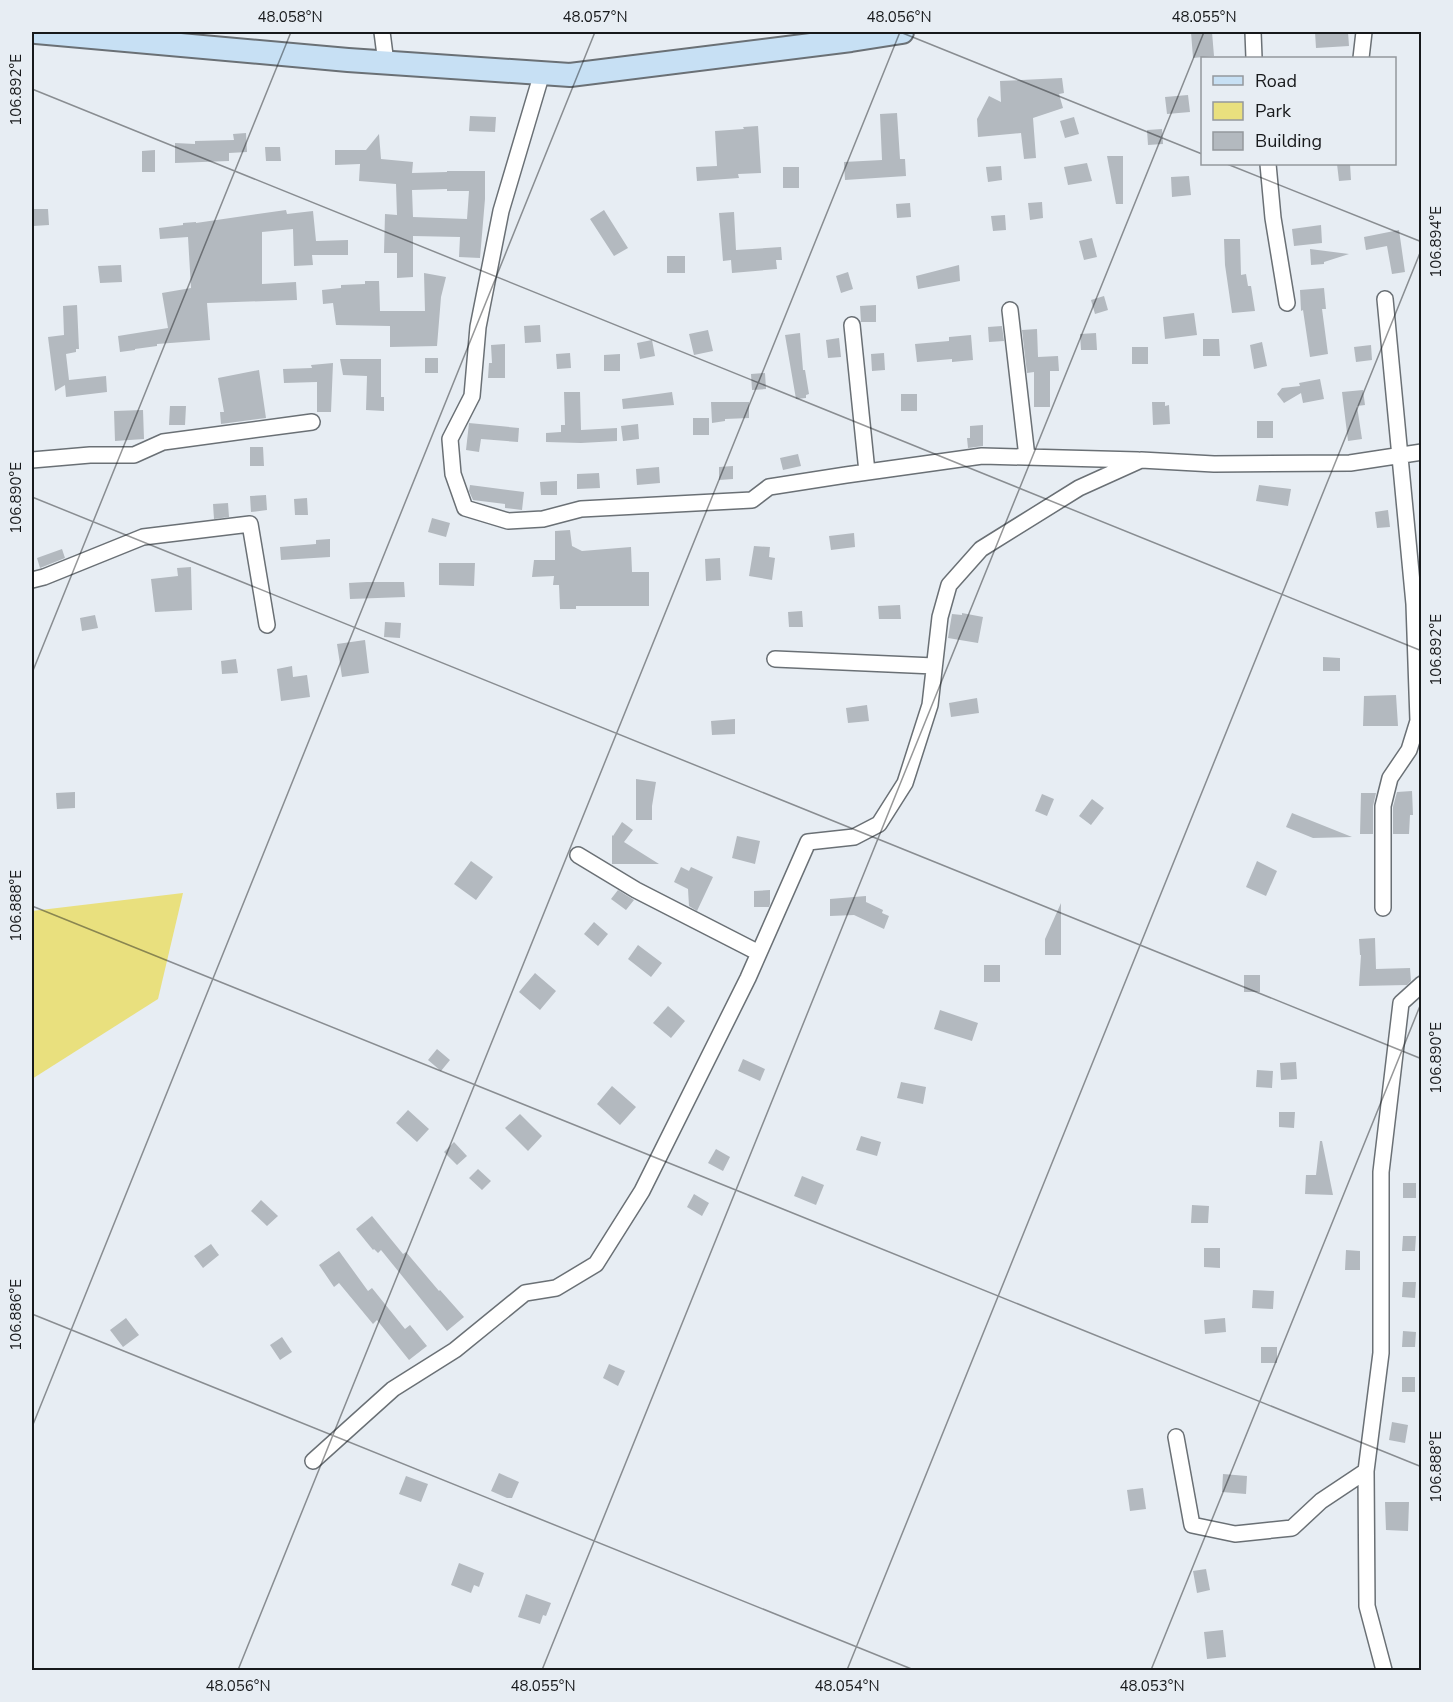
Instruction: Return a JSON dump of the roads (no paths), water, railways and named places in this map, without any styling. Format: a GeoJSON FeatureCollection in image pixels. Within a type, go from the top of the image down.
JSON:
{"type":"FeatureCollection","features":[{"type":"Feature","properties":{"kind":"main road"},"geometry":{"type":"LineString","coordinates":[[36,32],[386,63],[570,75],[848,36],[902,32]]}},
{"type":"Feature","properties":{"kind":"street"},"geometry":{"type":"LineString","coordinates":[[382,32],[386,63]]}},
{"type":"Feature","properties":{"kind":"street"},"geometry":{"type":"LineString","coordinates":[[1253,32],[1254,57]]}},
{"type":"Feature","properties":{"kind":"street"},"geometry":{"type":"LineString","coordinates":[[1361,57],[1364,32]]}},
{"type":"Feature","properties":{"kind":"street"},"geometry":{"type":"LineString","coordinates":[[542,73],[501,211],[478,327],[472,396],[450,439],[453,474],[465,508],[508,521],[543,519],[581,509],[752,500],[769,487],[982,456],[1214,464],[1350,463],[1422,452]]}},
{"type":"Feature","properties":{"kind":"street"},"geometry":{"type":"LineString","coordinates":[[1269,165],[1273,218],[1287,303]]}},
{"type":"Feature","properties":{"kind":"street"},"geometry":{"type":"LineString","coordinates":[[1383,908],[1383,806],[1390,778],[1409,750],[1418,721],[1414,604],[1385,298]]}},
{"type":"Feature","properties":{"kind":"street"},"geometry":{"type":"LineString","coordinates":[[1010,310],[1027,457]]}},
{"type":"Feature","properties":{"kind":"street"},"geometry":{"type":"LineString","coordinates":[[852,325],[867,472]]}},
{"type":"Feature","properties":{"kind":"street"},"geometry":{"type":"LineString","coordinates":[[32,460],[90,455],[134,455],[163,442],[312,422]]}},
{"type":"Feature","properties":{"kind":"street"},"geometry":{"type":"LineString","coordinates":[[313,1461],[393,1389],[455,1350],[525,1293],[556,1288],[596,1264],[642,1191],[759,953],[808,842],[854,837],[879,824],[905,783],[930,705],[940,617],[949,585],[981,549],[1079,488],[1141,460]]}},
{"type":"Feature","properties":{"kind":"street"},"geometry":{"type":"LineString","coordinates":[[32,580],[143,537],[250,524],[267,625]]}},
{"type":"Feature","properties":{"kind":"street"},"geometry":{"type":"LineString","coordinates":[[775,659],[934,666]]}},
{"type":"Feature","properties":{"kind":"street"},"geometry":{"type":"LineString","coordinates":[[578,855],[636,890],[759,953]]}},
{"type":"Feature","properties":{"kind":"street"},"geometry":{"type":"LineString","coordinates":[[1384,1671],[1367,1606],[1366,1471],[1380,1353],[1381,1172],[1401,1003],[1422,984]]}},
{"type":"Feature","properties":{"kind":"street"},"geometry":{"type":"LineString","coordinates":[[1176,1437],[1191,1525],[1235,1534],[1292,1528],[1321,1501],[1366,1471]]}}]}
